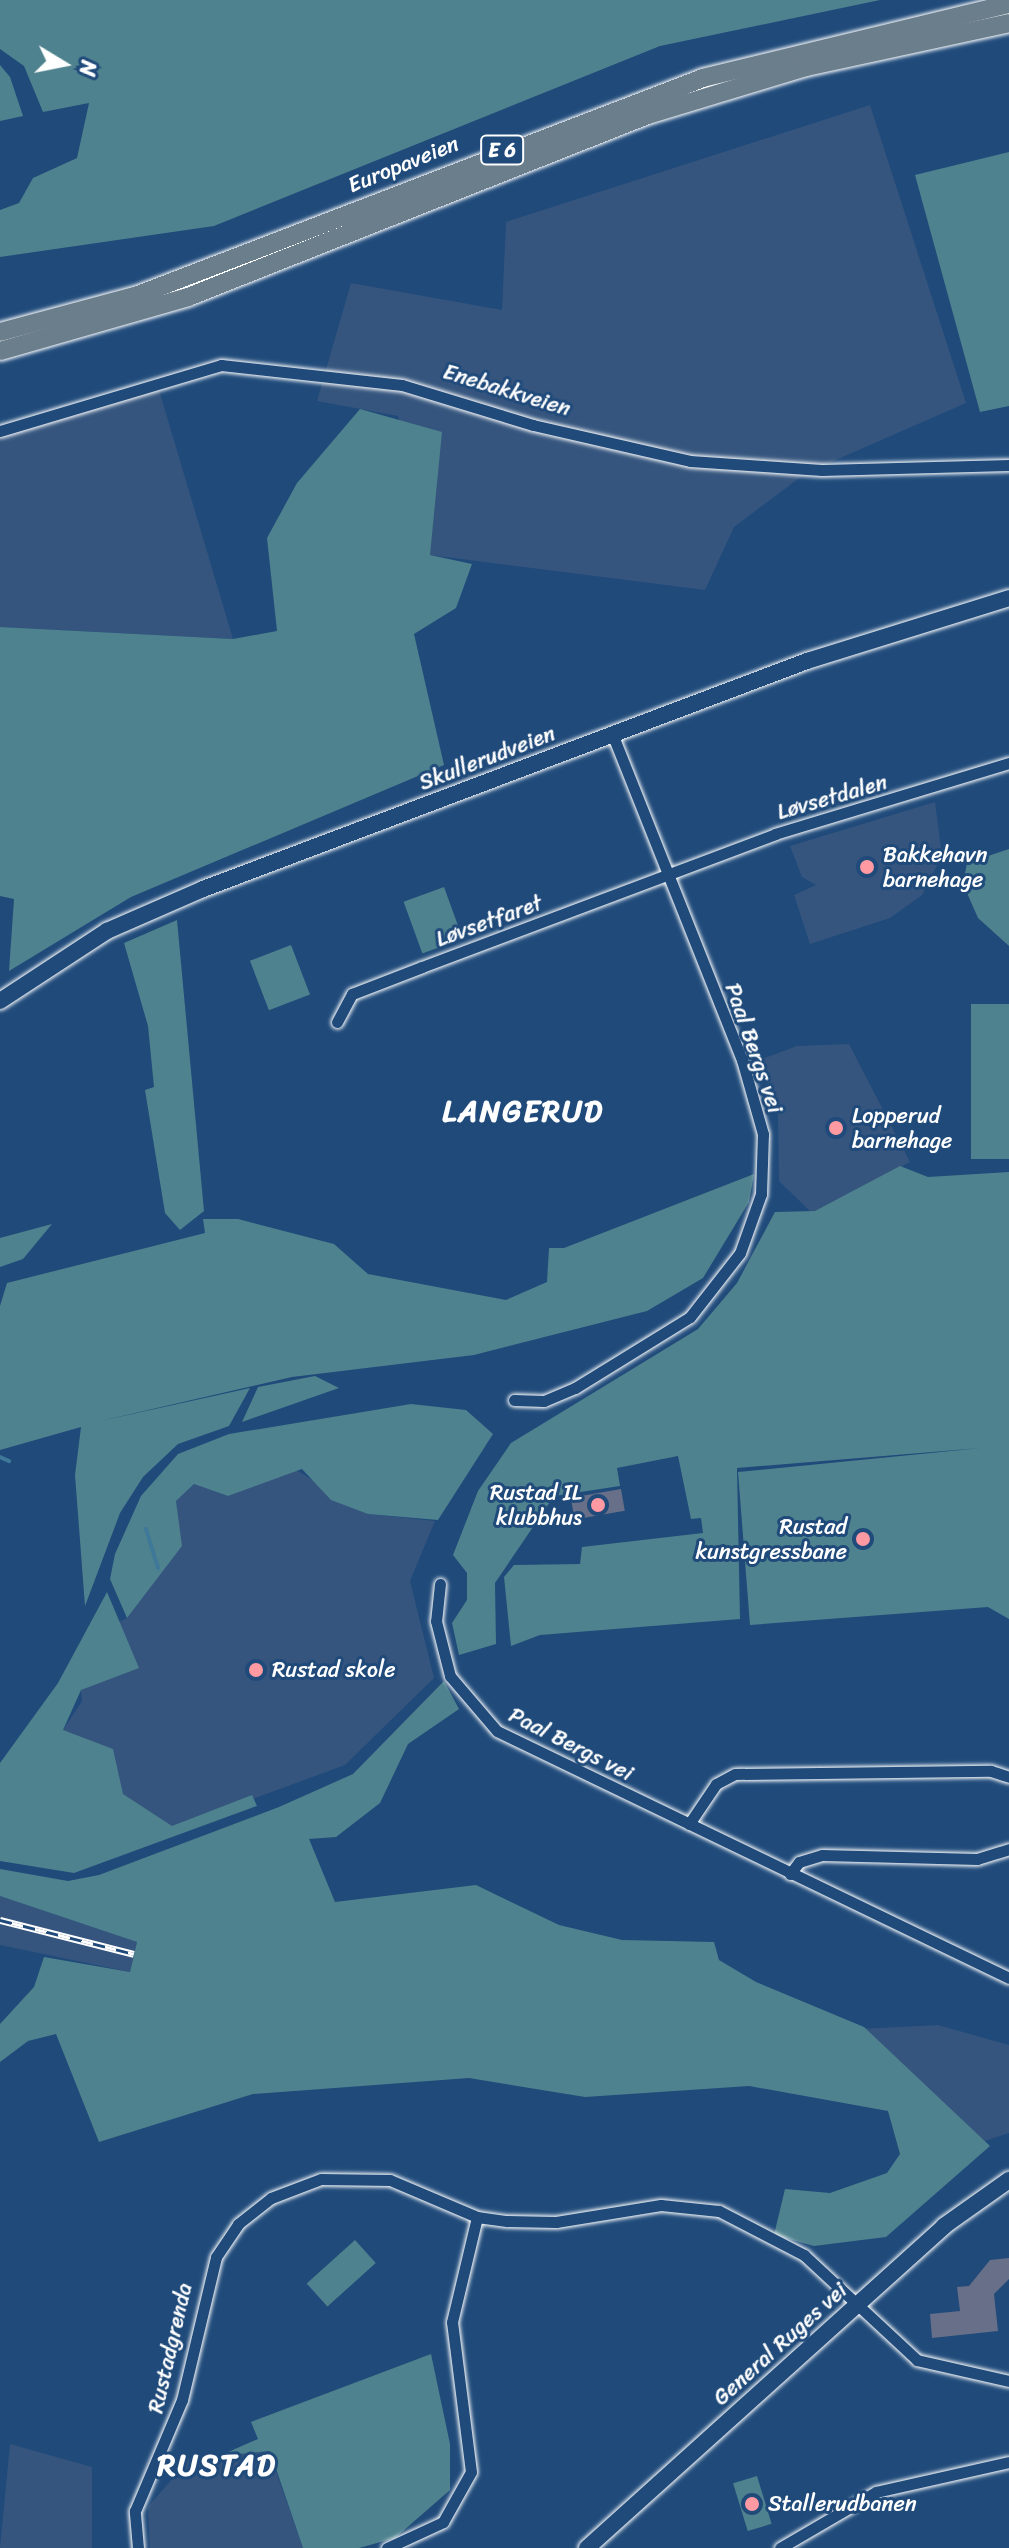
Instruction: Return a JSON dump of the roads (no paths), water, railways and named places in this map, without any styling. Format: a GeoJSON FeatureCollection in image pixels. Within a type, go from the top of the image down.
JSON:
{"type":"FeatureCollection","features":[{"type":"Feature","properties":{"kind":"highway","name":"Europaveien"},"geometry":{"type":"LineString","coordinates":[[3,332],[138,295],[703,78],[1009,4]]}},
{"type":"Feature","properties":{"kind":"highway","name":"Europaveien"},"geometry":{"type":"LineString","coordinates":[[0,351],[56,339],[188,297],[651,114],[806,67],[1009,23]]}},
{"type":"Feature","properties":{"kind":"main road","name":"Skullerudveien"},"geometry":{"type":"LineString","coordinates":[[0,1001],[145,913],[837,650],[1009,598]]}},
{"type":"Feature","properties":{"kind":"main road","name":"General Ruges vei"},"geometry":{"type":"LineString","coordinates":[[587,2548],[856,2305],[1009,2180]]}},
{"type":"Feature","properties":{"kind":"street","name":"Enebakkveien"},"geometry":{"type":"LineString","coordinates":[[0,431],[221,365],[402,385],[533,425],[690,461],[822,470],[1009,465]]}},
{"type":"Feature","properties":{"kind":"street","name":"Paal Bergs vei"},"geometry":{"type":"LineString","coordinates":[[514,1400],[544,1401],[575,1388],[690,1317],[718,1289],[756,1216],[764,1165],[759,1115],[669,873],[612,734]]}},
{"type":"Feature","properties":{"kind":"street","name":"Løvsetdalen"},"geometry":{"type":"LineString","coordinates":[[669,873],[1009,763]]}},
{"type":"Feature","properties":{"kind":"street","name":"Løvsetfaret"},"geometry":{"type":"LineString","coordinates":[[337,1022],[352,994],[669,873]]}},
{"type":"Feature","properties":{"kind":"street","name":"Paal Bergs vei"},"geometry":{"type":"LineString","coordinates":[[440,1584],[436,1621],[450,1676],[485,1721],[543,1758],[689,1824],[1009,1978]]}},
{"type":"Feature","properties":{"kind":"street"},"geometry":{"type":"LineString","coordinates":[[689,1824],[716,1784],[735,1774],[991,1771],[1009,1777]]}},
{"type":"Feature","properties":{"kind":"street"},"geometry":{"type":"LineString","coordinates":[[790,1874],[799,1862],[822,1855],[977,1859],[1009,1849]]}},
{"type":"Feature","properties":{"kind":"street","name":"Rustadgrenda"},"geometry":{"type":"LineString","coordinates":[[138,2548],[135,2511],[182,2400],[205,2280],[238,2224],[304,2183],[351,2176],[390,2180],[477,2217],[537,2223],[661,2205],[719,2211],[782,2239],[917,2360],[988,2373]]}},
{"type":"Feature","properties":{"kind":"street"},"geometry":{"type":"LineString","coordinates":[[387,2548],[443,2522],[471,2472],[452,2322],[477,2217]]}},
{"type":"Feature","properties":{"kind":"street"},"geometry":{"type":"LineString","coordinates":[[988,2373],[1009,2371]]}},
{"type":"Feature","properties":{"kind":"street"},"geometry":{"type":"LineString","coordinates":[[988,2373],[1009,2381]]}},
{"type":"Feature","properties":{"kind":"street"},"geometry":{"type":"LineString","coordinates":[[780,2548],[876,2492],[1009,2462]]}},
{"type":"Feature","properties":{"kind":"waterway"},"geometry":{"type":"LineString","coordinates":[[0,1457],[9,1461]]}},
{"type":"Feature","properties":{"kind":"waterway"},"geometry":{"type":"LineString","coordinates":[[146,1529],[158,1568]]}},
{"type":"Feature","properties":{"kind":"railway"},"geometry":{"type":"LineString","coordinates":[[0,1920],[134,1954]]}},
{"type":"Feature","properties":{"kind":"place","name":"Bakkehavn barnehage"},"geometry":{"type":"Point","coordinates":[867,867]}},
{"type":"Feature","properties":{"kind":"place","name":"Lopperud barnehage"},"geometry":{"type":"Point","coordinates":[836,1128]}},
{"type":"Feature","properties":{"kind":"place","name":"Rustad IL klubbhus"},"geometry":{"type":"Point","coordinates":[598,1505]}},
{"type":"Feature","properties":{"kind":"place","name":"Rustad kunstgressbane"},"geometry":{"type":"Point","coordinates":[863,1539]}},
{"type":"Feature","properties":{"kind":"place","name":"Rustad skole"},"geometry":{"type":"Point","coordinates":[256,1670]}},
{"type":"Feature","properties":{"kind":"place","name":"Stallerudbanen"},"geometry":{"type":"Point","coordinates":[752,2504]}},
{"type":"Feature","properties":{"kind":"district","name":"LANGERUD"},"geometry":{"type":"Point","coordinates":[523,1111]}},
{"type":"Feature","properties":{"kind":"district","name":"RUSTAD"},"geometry":{"type":"Point","coordinates":[217,2465]}}]}
